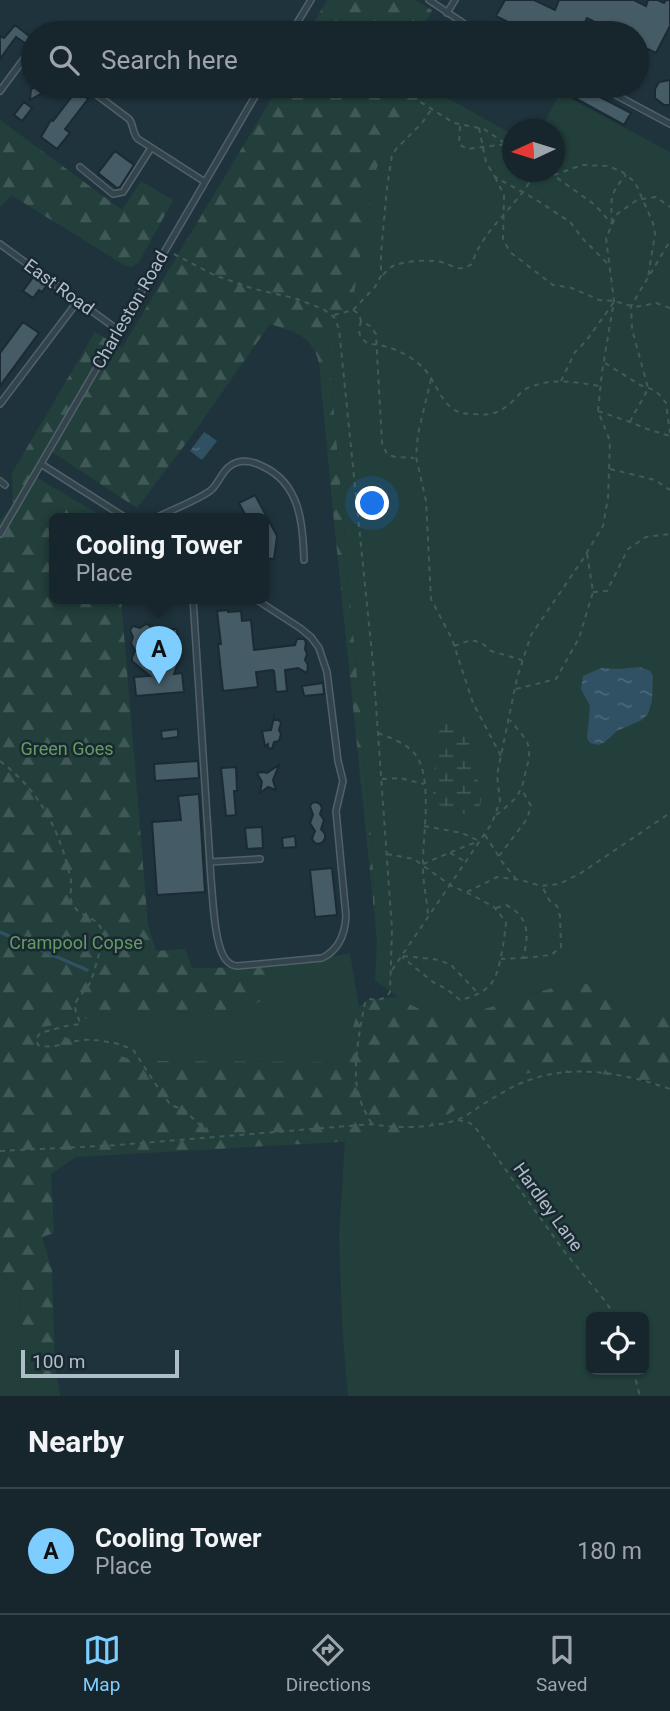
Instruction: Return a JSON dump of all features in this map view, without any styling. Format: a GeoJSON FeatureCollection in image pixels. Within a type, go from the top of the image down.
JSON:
{"type":"FeatureCollection","features":[{"type":"Feature","properties":{"kind":"lane"},"geometry":{"type":"LineString","coordinates":[[298,21],[311,0]]}},
{"type":"Feature","properties":{"kind":"lane"},"geometry":{"type":"LineString","coordinates":[[429,0],[459,21]]}},
{"type":"Feature","properties":{"kind":"lane"},"geometry":{"type":"LineString","coordinates":[[447,13],[455,0]]}},
{"type":"Feature","properties":{"kind":"lane"},"geometry":{"type":"LineString","coordinates":[[0,91],[21,63]]}},
{"type":"Feature","properties":{"kind":"lane"},"geometry":{"type":"LineString","coordinates":[[101,98],[129,119],[135,136],[205,182]]}},
{"type":"Feature","properties":{"kind":"lane","name":"Charleston Road"},"geometry":{"type":"LineString","coordinates":[[0,534],[254,98]]}},
{"type":"Feature","properties":{"kind":"lane"},"geometry":{"type":"LineString","coordinates":[[621,98],[670,124]]}},
{"type":"Feature","properties":{"kind":"lane"},"geometry":{"type":"LineString","coordinates":[[80,167],[113,194],[120,194],[151,148]]}},
{"type":"Feature","properties":{"kind":"lane","name":"East Road"},"geometry":{"type":"LineString","coordinates":[[0,244],[118,330]]}},
{"type":"Feature","properties":{"kind":"lane"},"geometry":{"type":"LineString","coordinates":[[0,404],[78,301]]}},
{"type":"Feature","properties":{"kind":"lane"},"geometry":{"type":"LineString","coordinates":[[166,513],[209,492],[231,465],[241,462],[256,464],[276,474],[296,502],[302,525],[304,559]]}},
{"type":"Feature","properties":{"kind":"lane"},"geometry":{"type":"LineString","coordinates":[[41,464],[118,513]]}},
{"type":"Feature","properties":{"kind":"lane"},"geometry":{"type":"LineString","coordinates":[[193,604],[210,862],[219,942],[223,956],[231,965],[237,966],[315,959],[328,955],[340,942],[346,927],[336,811],[343,776],[338,761],[326,664],[319,648],[306,632],[263,604]]}},
{"type":"Feature","properties":{"kind":"lane"},"geometry":{"type":"LineString","coordinates":[[210,862],[260,859]]}},
{"type":"Feature","properties":{"kind":"path"},"geometry":{"type":"LineString","coordinates":[[414,98],[454,123],[485,130],[502,141]]}},
{"type":"Feature","properties":{"kind":"path"},"geometry":{"type":"LineString","coordinates":[[381,276],[392,155],[432,110]]}},
{"type":"Feature","properties":{"kind":"path"},"geometry":{"type":"LineString","coordinates":[[460,125],[459,144],[467,149],[502,145]]}},
{"type":"Feature","properties":{"kind":"path"},"geometry":{"type":"LineString","coordinates":[[479,128],[485,162],[504,195],[503,239],[510,252],[553,285],[572,288],[599,300],[635,307],[656,303],[670,307]]}},
{"type":"Feature","properties":{"kind":"path"},"geometry":{"type":"LineString","coordinates":[[565,171],[582,165],[607,166],[626,174],[635,182],[648,208],[655,234],[648,278]]}},
{"type":"Feature","properties":{"kind":"path"},"geometry":{"type":"LineString","coordinates":[[612,224],[611,198],[626,174]]}},
{"type":"Feature","properties":{"kind":"path"},"geometry":{"type":"LineString","coordinates":[[495,177],[570,222],[610,266]]}},
{"type":"Feature","properties":{"kind":"path"},"geometry":{"type":"LineString","coordinates":[[333,316],[353,310],[375,287],[381,276],[393,266],[419,261],[442,262],[452,268],[464,269],[472,264],[475,251],[529,182]]}},
{"type":"Feature","properties":{"kind":"path"},"geometry":{"type":"LineString","coordinates":[[564,182],[595,205],[612,224]]}},
{"type":"Feature","properties":{"kind":"path"},"geometry":{"type":"LineString","coordinates":[[392,970],[480,841],[494,816],[500,801],[497,775],[515,689],[531,635],[603,526],[608,498],[610,441],[598,411],[614,301],[606,238],[617,214],[637,200],[656,197],[670,207]]}},
{"type":"Feature","properties":{"kind":"path"},"geometry":{"type":"LineString","coordinates":[[630,422],[649,388],[634,338],[631,306],[670,241]]}},
{"type":"Feature","properties":{"kind":"path"},"geometry":{"type":"LineString","coordinates":[[166,250],[214,275],[323,309],[333,316],[339,329],[373,664],[392,929],[390,992],[386,998],[367,1000],[362,1017],[356,1078],[360,1100],[372,1124]]}},
{"type":"Feature","properties":{"kind":"path"},"geometry":{"type":"LineString","coordinates":[[561,381],[575,352],[614,301]]}},
{"type":"Feature","properties":{"kind":"path"},"geometry":{"type":"LineString","coordinates":[[353,310],[359,314],[361,321],[358,332],[368,344],[396,350],[420,365],[441,397],[460,413],[489,416],[501,411],[526,388],[548,381],[601,386]]}},
{"type":"Feature","properties":{"kind":"path"},"geometry":{"type":"LineString","coordinates":[[361,321],[370,326],[376,334],[382,443],[387,454],[416,458]]}},
{"type":"Feature","properties":{"kind":"path"},"geometry":{"type":"LineString","coordinates":[[598,411],[670,435],[666,403],[661,396],[628,379],[604,362]]}},
{"type":"Feature","properties":{"kind":"path"},"geometry":{"type":"LineString","coordinates":[[431,379],[418,434],[416,458],[426,501],[431,599],[454,646],[473,703],[501,757]]}},
{"type":"Feature","properties":{"kind":"path"},"geometry":{"type":"LineString","coordinates":[[609,469],[655,480],[670,490]]}},
{"type":"Feature","properties":{"kind":"path"},"geometry":{"type":"LineString","coordinates":[[593,592],[607,591],[628,549],[646,537],[670,534]]}},
{"type":"Feature","properties":{"kind":"path"},"geometry":{"type":"LineString","coordinates":[[515,689],[556,679],[579,638],[593,592],[587,552]]}},
{"type":"Feature","properties":{"kind":"path"},"geometry":{"type":"LineString","coordinates":[[454,646],[471,640],[482,643],[491,650],[523,660]]}},
{"type":"Feature","properties":{"kind":"path"},"geometry":{"type":"LineString","coordinates":[[494,816],[522,790],[528,762],[529,748],[509,719]]}},
{"type":"Feature","properties":{"kind":"path"},"geometry":{"type":"LineString","coordinates":[[378,733],[399,742],[416,755],[422,769],[426,790],[422,865],[428,917]]}},
{"type":"Feature","properties":{"kind":"path"},"geometry":{"type":"LineString","coordinates":[[0,761],[12,770],[41,803],[59,836],[72,884],[73,904],[82,915],[94,919],[101,929],[102,941],[92,981],[76,1000],[75,1011],[81,1024],[40,1033],[36,1039],[38,1045],[44,1047],[84,1040],[127,1045],[171,1105],[184,1110],[205,1126],[210,1137]]}},
{"type":"Feature","properties":{"kind":"path"},"geometry":{"type":"LineString","coordinates":[[381,779],[400,778],[425,785]]}},
{"type":"Feature","properties":{"kind":"path"},"geometry":{"type":"LineString","coordinates":[[499,856],[527,819],[531,806],[522,790]]}},
{"type":"Feature","properties":{"kind":"path"},"geometry":{"type":"LineString","coordinates":[[466,892],[497,877],[541,886],[559,884],[581,873],[670,813]]}},
{"type":"Feature","properties":{"kind":"path"},"geometry":{"type":"LineString","coordinates":[[424,826],[462,833],[480,841]]}},
{"type":"Feature","properties":{"kind":"path"},"geometry":{"type":"LineString","coordinates":[[484,834],[516,880]]}},
{"type":"Feature","properties":{"kind":"path"},"geometry":{"type":"LineString","coordinates":[[422,865],[480,841]]}},
{"type":"Feature","properties":{"kind":"path"},"geometry":{"type":"LineString","coordinates":[[450,852],[466,862]]}},
{"type":"Feature","properties":{"kind":"path"},"geometry":{"type":"LineString","coordinates":[[387,854],[414,859],[450,885],[495,909],[506,922],[505,942],[494,981],[479,994],[460,1000],[402,956]]}},
{"type":"Feature","properties":{"kind":"path"},"geometry":{"type":"LineString","coordinates":[[500,959],[551,955],[561,947],[560,916],[541,886]]}},
{"type":"Feature","properties":{"kind":"path"},"geometry":{"type":"LineString","coordinates":[[495,909],[506,905],[516,909],[524,923],[528,939],[523,958]]}},
{"type":"Feature","properties":{"kind":"path"},"geometry":{"type":"LineString","coordinates":[[402,956],[434,959],[450,964],[479,994]]}},
{"type":"Feature","properties":{"kind":"path"},"geometry":{"type":"LineString","coordinates":[[0,1152],[372,1124],[405,1128],[457,1120],[518,1084],[561,1073],[622,1076],[670,1089]]}},
{"type":"Feature","properties":{"kind":"path","name":"Hardley Lane"},"geometry":{"type":"LineString","coordinates":[[457,1120],[470,1123],[480,1133],[564,1251],[613,1312]]}},
{"type":"Feature","properties":{"kind":"path"},"geometry":{"type":"LineString","coordinates":[[634,1375],[640,1396]]}},
{"type":"Feature","properties":{"kind":"green space"},"geometry":{"type":"Polygon","coordinates":[[[327,0],[414,0],[432,10],[426,21],[315,21],[327,0]]]}},
{"type":"Feature","properties":{"kind":"green space"},"geometry":{"type":"Polygon","coordinates":[[[272,98],[418,98],[385,148],[374,175],[354,294],[330,332],[328,344],[371,838],[377,940],[319,363],[307,340],[295,332],[270,324],[137,508],[49,450],[34,476],[97,513],[49,513],[49,604],[121,604],[148,925],[156,951],[185,949],[192,968],[273,967],[268,996],[245,1011],[104,1015],[38,1028],[136,1061],[345,1062],[359,1007],[367,1000],[399,997],[446,1021],[568,983],[579,983],[599,989],[625,1012],[670,1015],[670,1089],[639,1079],[592,1073],[530,1073],[516,1076],[497,1086],[410,1137],[76,1157],[51,1174],[54,1233],[42,1237],[52,1270],[55,1365],[60,1396],[33,1396],[38,1370],[20,1320],[19,1287],[0,1274],[0,521],[13,504],[12,473],[95,332],[122,348],[272,98]]]}},
{"type":"Feature","properties":{"kind":"green space"},"geometry":{"type":"Polygon","coordinates":[[[418,98],[448,98],[502,128],[502,182],[565,182],[565,119],[546,119],[557,98],[569,98],[670,152],[670,1015],[625,1012],[599,989],[585,984],[568,983],[446,1021],[409,1004],[375,981],[377,940],[371,838],[328,344],[330,332],[354,293],[374,175],[385,148],[418,98]]]}},
{"type":"Feature","properties":{"kind":"green space"},"geometry":{"type":"Polygon","coordinates":[[[0,120],[122,210],[141,181],[173,200],[139,262],[132,267],[124,265],[11,195],[0,208],[0,120]]]}},
{"type":"Feature","properties":{"kind":"green space"},"geometry":{"type":"Polygon","coordinates":[[[444,718],[461,721],[468,730],[467,759],[481,792],[477,813],[457,812],[438,805],[433,798],[435,724],[444,718]]]}},
{"type":"Feature","properties":{"kind":"green space"},"geometry":{"type":"Polygon","coordinates":[[[350,953],[359,1007],[346,1062],[136,1061],[36,1028],[104,1015],[245,1011],[268,996],[273,967],[350,953]]]}},
{"type":"Feature","properties":{"kind":"green space"},"geometry":{"type":"Polygon","coordinates":[[[576,1072],[622,1076],[670,1089],[670,1396],[348,1396],[339,1235],[345,1141],[410,1137],[516,1076],[576,1072]]]}},
{"type":"Feature","properties":{"kind":"green space"},"geometry":{"type":"Polygon","coordinates":[[[0,1274],[19,1287],[20,1320],[38,1370],[33,1396],[0,1396],[0,1274]]]}},
{"type":"Feature","properties":{"kind":"water"},"geometry":{"type":"Polygon","coordinates":[[[204,432],[217,441],[202,460],[190,451],[204,432]]]}},
{"type":"Feature","properties":{"kind":"water"},"geometry":{"type":"Polygon","coordinates":[[[640,667],[650,671],[653,676],[652,701],[648,714],[642,720],[617,731],[605,742],[598,745],[590,743],[587,738],[590,706],[581,689],[583,676],[601,668],[640,667]]]}},
{"type":"Feature","properties":{"kind":"building"},"geometry":{"type":"Polygon","coordinates":[[[505,0],[534,0],[555,10],[559,0],[634,0],[646,6],[648,0],[664,3],[670,0],[670,26],[656,53],[649,50],[649,21],[593,21],[587,18],[585,21],[506,21],[496,16],[505,0]]]}},
{"type":"Feature","properties":{"kind":"building"},"geometry":{"type":"Polygon","coordinates":[[[15,25],[21,30],[21,40],[16,37],[0,59],[0,36],[4,38],[15,25]]]}},
{"type":"Feature","properties":{"kind":"building"},"geometry":{"type":"Polygon","coordinates":[[[670,80],[670,105],[664,105],[655,98],[655,89],[659,82],[670,80]]]}},
{"type":"Feature","properties":{"kind":"building"},"geometry":{"type":"Polygon","coordinates":[[[71,98],[88,99],[65,129],[70,133],[57,149],[41,137],[51,120],[53,121],[71,98]]]}},
{"type":"Feature","properties":{"kind":"building"},"geometry":{"type":"Polygon","coordinates":[[[575,98],[602,98],[631,113],[624,125],[575,98]]]}},
{"type":"Feature","properties":{"kind":"building"},"geometry":{"type":"Polygon","coordinates":[[[24,102],[32,108],[22,121],[14,115],[24,102]]]}},
{"type":"Feature","properties":{"kind":"building"},"geometry":{"type":"Polygon","coordinates":[[[115,151],[134,165],[117,188],[98,173],[115,151]]]}},
{"type":"Feature","properties":{"kind":"building"},"geometry":{"type":"Polygon","coordinates":[[[34,276],[47,285],[33,298],[23,291],[34,276]]]}},
{"type":"Feature","properties":{"kind":"building"},"geometry":{"type":"Polygon","coordinates":[[[23,322],[39,333],[0,386],[0,353],[23,322]]]}},
{"type":"Feature","properties":{"kind":"building"},"geometry":{"type":"Polygon","coordinates":[[[255,495],[265,513],[244,513],[239,503],[255,495]]]}},
{"type":"Feature","properties":{"kind":"building"},"geometry":{"type":"Polygon","coordinates":[[[269,521],[277,536],[274,559],[269,558],[269,521]]]}},
{"type":"Feature","properties":{"kind":"building"},"geometry":{"type":"Polygon","coordinates":[[[217,611],[241,611],[242,621],[251,620],[254,650],[295,645],[297,639],[304,639],[307,673],[298,668],[285,670],[287,691],[276,692],[272,670],[256,672],[258,687],[223,691],[217,611]]]}},
{"type":"Feature","properties":{"kind":"building"},"geometry":{"type":"Polygon","coordinates":[[[146,624],[153,630],[177,629],[179,660],[174,674],[182,673],[184,692],[136,696],[134,677],[150,676],[132,661],[135,651],[130,630],[133,626],[140,628],[146,624]]]}},
{"type":"Feature","properties":{"kind":"building"},"geometry":{"type":"Polygon","coordinates":[[[323,683],[324,694],[304,696],[302,686],[323,683]]]}},
{"type":"Feature","properties":{"kind":"building"},"geometry":{"type":"Polygon","coordinates":[[[274,717],[281,723],[281,734],[272,749],[268,748],[268,744],[265,746],[262,731],[271,730],[274,717]]]}},
{"type":"Feature","properties":{"kind":"building"},"geometry":{"type":"Polygon","coordinates":[[[178,729],[178,737],[162,739],[161,731],[178,729]]]}},
{"type":"Feature","properties":{"kind":"building"},"geometry":{"type":"Polygon","coordinates":[[[198,761],[199,778],[155,781],[154,764],[198,761]]]}},
{"type":"Feature","properties":{"kind":"building"},"geometry":{"type":"Polygon","coordinates":[[[279,765],[273,780],[276,790],[268,787],[260,793],[262,782],[257,773],[267,773],[279,765]]]}},
{"type":"Feature","properties":{"kind":"building"},"geometry":{"type":"Polygon","coordinates":[[[236,767],[236,815],[226,816],[221,768],[236,767]]]}},
{"type":"Feature","properties":{"kind":"building"},"geometry":{"type":"Polygon","coordinates":[[[199,794],[205,892],[157,895],[152,822],[181,820],[178,796],[199,794]]]}},
{"type":"Feature","properties":{"kind":"building"},"geometry":{"type":"Polygon","coordinates":[[[316,802],[322,808],[320,814],[324,820],[321,829],[325,834],[323,842],[319,844],[312,839],[315,831],[310,823],[313,815],[310,806],[316,802]]]}},
{"type":"Feature","properties":{"kind":"building"},"geometry":{"type":"Polygon","coordinates":[[[262,827],[263,848],[247,849],[245,828],[262,827]]]}},
{"type":"Feature","properties":{"kind":"building"},"geometry":{"type":"Polygon","coordinates":[[[295,836],[296,847],[283,848],[282,838],[295,836]]]}},
{"type":"Feature","properties":{"kind":"building"},"geometry":{"type":"Polygon","coordinates":[[[332,868],[337,915],[315,917],[310,870],[332,868]]]}},
{"type":"Feature","properties":{"kind":"waterway"},"geometry":{"type":"LineString","coordinates":[[0,932],[87,970]]}},
{"type":"Feature","properties":{"kind":"place","name":"Cooling Tower"},"geometry":{"type":"Point","coordinates":[159,684]}},
{"type":"Feature","properties":{"kind":"park label","name":"Green Goes"},"geometry":{"type":"Point","coordinates":[67,749]}},
{"type":"Feature","properties":{"kind":"park label","name":"Crampool Copse"},"geometry":{"type":"Point","coordinates":[76,943]}}]}
